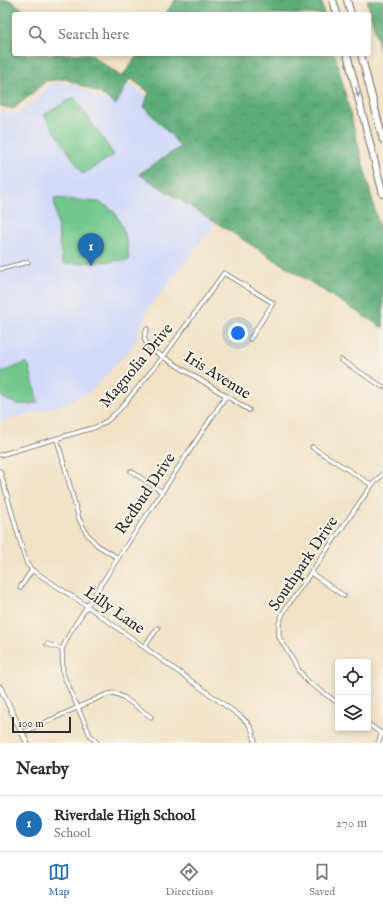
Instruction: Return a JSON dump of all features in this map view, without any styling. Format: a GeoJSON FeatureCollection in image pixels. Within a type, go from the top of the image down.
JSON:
{"type":"FeatureCollection","features":[{"type":"Feature","properties":{"kind":"highway"},"geometry":{"type":"LineString","coordinates":[[333,0],[336,12]]}},
{"type":"Feature","properties":{"kind":"highway"},"geometry":{"type":"LineString","coordinates":[[347,0],[350,12]]}},
{"type":"Feature","properties":{"kind":"highway"},"geometry":{"type":"LineString","coordinates":[[348,56],[383,194]]}},
{"type":"Feature","properties":{"kind":"highway"},"geometry":{"type":"LineString","coordinates":[[362,56],[383,140]]}},
{"type":"Feature","properties":{"kind":"street"},"geometry":{"type":"LineString","coordinates":[[0,269],[28,262]]}},
{"type":"Feature","properties":{"kind":"street","name":"Magnolia Drive"},"geometry":{"type":"LineString","coordinates":[[0,456],[96,427],[107,421],[120,409],[163,357],[224,273],[273,303],[250,339]]}},
{"type":"Feature","properties":{"kind":"street","name":"Iris Avenue"},"geometry":{"type":"LineString","coordinates":[[147,328],[144,339],[146,344],[152,350],[249,410]]}},
{"type":"Feature","properties":{"kind":"street"},"geometry":{"type":"LineString","coordinates":[[341,360],[383,387]]}},
{"type":"Feature","properties":{"kind":"street","name":"Redbud Drive"},"geometry":{"type":"LineString","coordinates":[[62,649],[71,631],[118,558],[226,396]]}},
{"type":"Feature","properties":{"kind":"street"},"geometry":{"type":"LineString","coordinates":[[57,439],[79,519],[87,534],[97,545],[118,558]]}},
{"type":"Feature","properties":{"kind":"street"},"geometry":{"type":"LineString","coordinates":[[312,447],[372,485]]}},
{"type":"Feature","properties":{"kind":"street"},"geometry":{"type":"LineString","coordinates":[[0,471],[24,555],[27,564],[32,570],[20,588]]}},
{"type":"Feature","properties":{"kind":"street"},"geometry":{"type":"LineString","coordinates":[[131,471],[162,492]]}},
{"type":"Feature","properties":{"kind":"street","name":"Southpark Drive"},"geometry":{"type":"LineString","coordinates":[[335,701],[308,682],[298,669],[279,637],[279,623],[284,610],[372,485],[383,474]]}},
{"type":"Feature","properties":{"kind":"street","name":"Lilly Lane"},"geometry":{"type":"LineString","coordinates":[[32,570],[87,606],[240,716],[248,723],[253,733],[255,743]]}},
{"type":"Feature","properties":{"kind":"street"},"geometry":{"type":"LineString","coordinates":[[311,573],[344,596]]}},
{"type":"Feature","properties":{"kind":"street"},"geometry":{"type":"LineString","coordinates":[[144,647],[158,628]]}},
{"type":"Feature","properties":{"kind":"street"},"geometry":{"type":"LineString","coordinates":[[48,644],[62,649],[63,674],[90,735],[97,743]]}},
{"type":"Feature","properties":{"kind":"street"},"geometry":{"type":"LineString","coordinates":[[0,687],[27,743]]}},
{"type":"Feature","properties":{"kind":"street"},"geometry":{"type":"LineString","coordinates":[[22,733],[105,695],[114,693],[124,697],[152,717]]}},
{"type":"Feature","properties":{"kind":"street"},"geometry":{"type":"LineString","coordinates":[[371,726],[382,732],[378,743]]}},
{"type":"Feature","properties":{"kind":"shaded area"},"geometry":{"type":"Polygon","coordinates":[[[124,81],[259,167],[147,311],[134,345],[92,390],[68,403],[0,422],[0,110],[16,114],[36,100],[45,88],[57,82],[73,84],[111,103],[124,81]]]}},
{"type":"Feature","properties":{"kind":"green space"},"geometry":{"type":"Polygon","coordinates":[[[0,0],[9,0],[28,12],[12,12],[12,56],[93,56],[122,77],[137,56],[336,56],[383,242],[383,328],[139,174],[180,147],[172,136],[144,107],[149,92],[130,78],[116,105],[101,94],[66,79],[46,81],[14,109],[0,106],[0,0]]]}},
{"type":"Feature","properties":{"kind":"green space"},"geometry":{"type":"Polygon","coordinates":[[[175,0],[321,0],[324,12],[166,12],[175,0]]]}},
{"type":"Feature","properties":{"kind":"green space"},"geometry":{"type":"Polygon","coordinates":[[[367,0],[383,0],[383,62],[371,12],[367,0]]]}},
{"type":"Feature","properties":{"kind":"green space"},"geometry":{"type":"Polygon","coordinates":[[[74,97],[114,155],[83,174],[44,115],[74,97]]]}},
{"type":"Feature","properties":{"kind":"green space"},"geometry":{"type":"Polygon","coordinates":[[[54,198],[99,202],[108,207],[115,213],[122,226],[127,242],[129,260],[65,264],[62,261],[54,198]]]}},
{"type":"Feature","properties":{"kind":"green space"},"geometry":{"type":"Polygon","coordinates":[[[25,363],[29,366],[38,402],[23,405],[13,403],[0,395],[0,373],[25,363]]]}},
{"type":"Feature","properties":{"kind":"place","name":"Riverdale High School"},"geometry":{"type":"Point","coordinates":[91,266]}}]}
